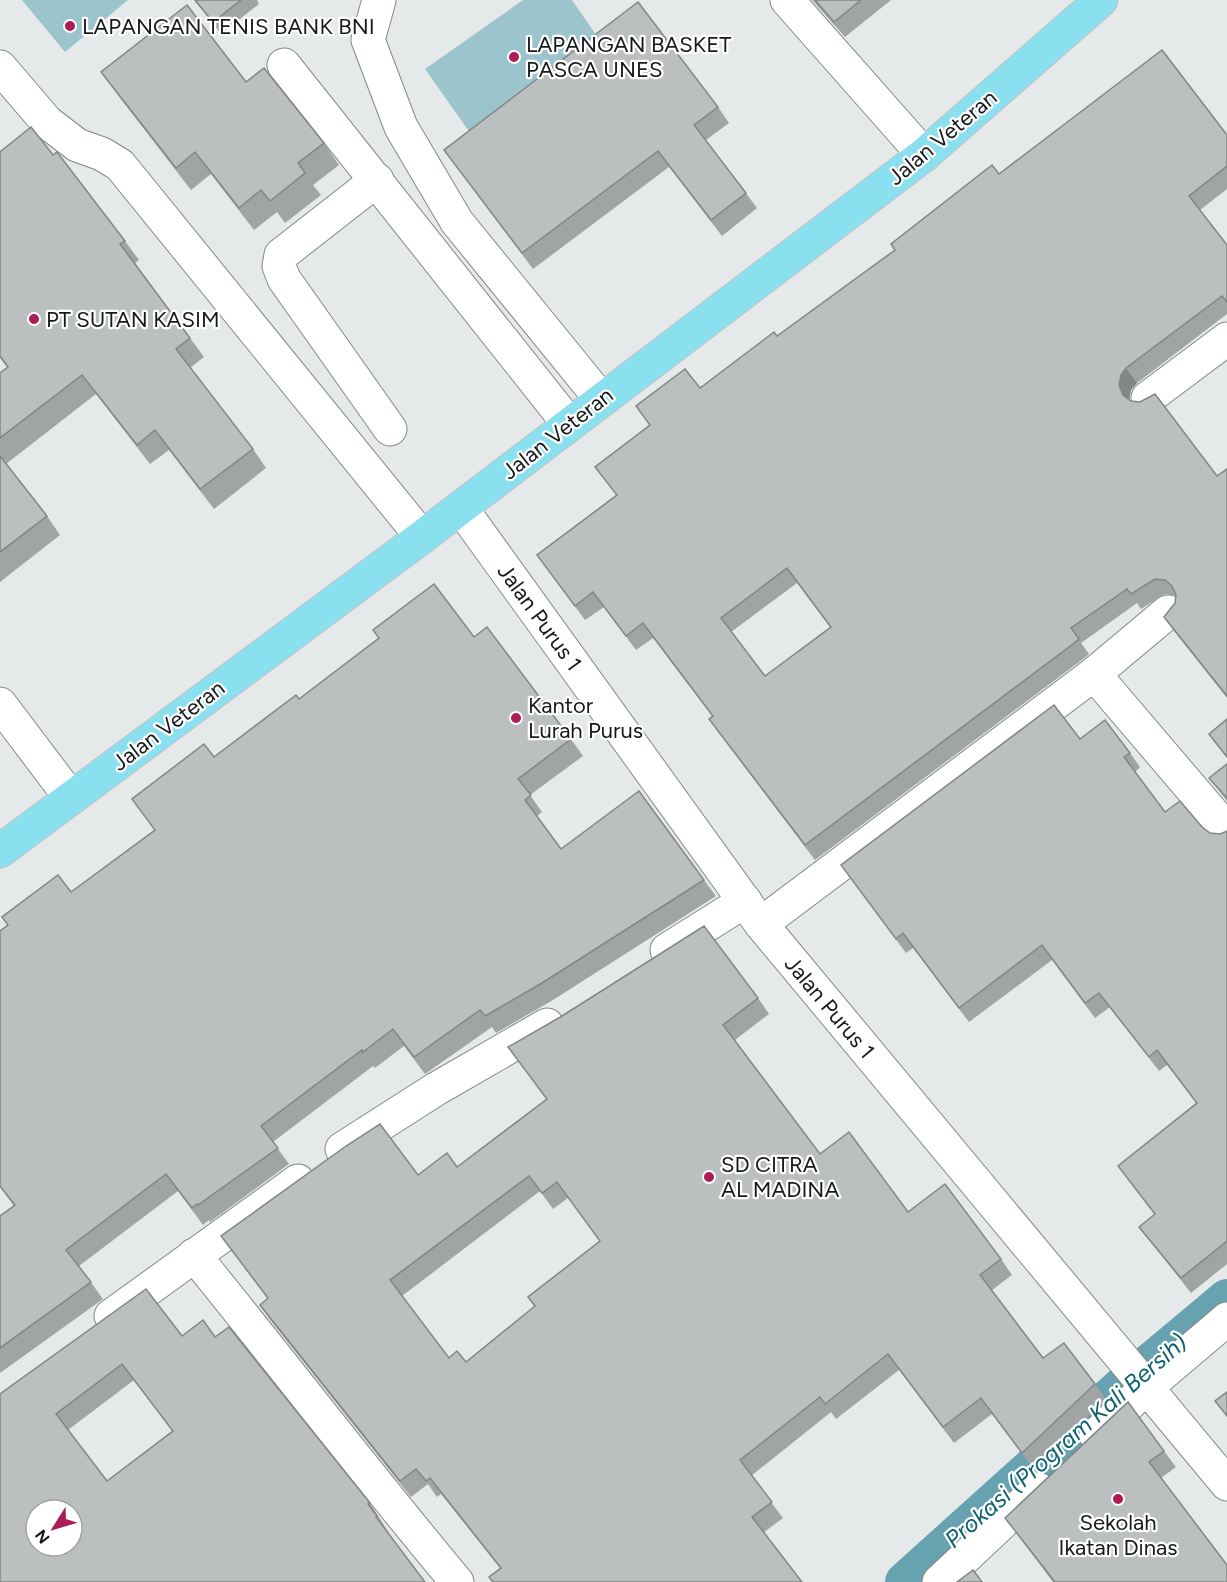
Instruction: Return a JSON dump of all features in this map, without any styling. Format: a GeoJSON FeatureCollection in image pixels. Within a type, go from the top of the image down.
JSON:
{"type":"FeatureCollection","features":[{"type":"Feature","properties":{"kind":"main road","name":"Jalan Veteran"},"geometry":{"type":"LineString","coordinates":[[0,851],[461,508],[924,155],[1101,0]]}},
{"type":"Feature","properties":{"kind":"street"},"geometry":{"type":"LineString","coordinates":[[380,0],[368,40],[401,127],[458,222],[601,399]]}},
{"type":"Feature","properties":{"kind":"street"},"geometry":{"type":"LineString","coordinates":[[787,0],[924,155]]}},
{"type":"Feature","properties":{"kind":"street"},"geometry":{"type":"LineString","coordinates":[[284,65],[569,424]]}},
{"type":"Feature","properties":{"kind":"street"},"geometry":{"type":"LineString","coordinates":[[0,67],[46,122],[77,145],[102,154],[120,165],[422,537]]}},
{"type":"Feature","properties":{"kind":"street"},"geometry":{"type":"LineString","coordinates":[[377,180],[281,255],[279,266],[284,279],[390,429]]}},
{"type":"Feature","properties":{"kind":"street"},"geometry":{"type":"LineString","coordinates":[[1148,398],[1227,339]]}},
{"type":"Feature","properties":{"kind":"street","name":"Jalan Purus 1"},"geometry":{"type":"LineString","coordinates":[[461,508],[753,912],[1227,1484]]}},
{"type":"Feature","properties":{"kind":"street"},"geometry":{"type":"LineString","coordinates":[[644,965],[753,912],[1094,674],[1168,612]]}},
{"type":"Feature","properties":{"kind":"street"},"geometry":{"type":"LineString","coordinates":[[1094,674],[1227,830]]}},
{"type":"Feature","properties":{"kind":"street"},"geometry":{"type":"LineString","coordinates":[[0,706],[71,798]]}},
{"type":"Feature","properties":{"kind":"street"},"geometry":{"type":"LineString","coordinates":[[87,1332],[347,1146],[436,1089],[573,1010]]}},
{"type":"Feature","properties":{"kind":"street"},"geometry":{"type":"LineString","coordinates":[[194,1255],[457,1582]]}},
{"type":"Feature","properties":{"kind":"street"},"geometry":{"type":"LineString","coordinates":[[939,1582],[1069,1460],[1144,1384],[1227,1319]]}},
{"type":"Feature","properties":{"kind":"shaded area","name":"LAPANGAN TENIS BANK BNI"},"geometry":{"type":"Polygon","coordinates":[[[22,0],[128,0],[65,52],[22,0]]]}},
{"type":"Feature","properties":{"kind":"shaded area","name":"LAPANGAN BASKET PASCA UNES"},"geometry":{"type":"Polygon","coordinates":[[[523,0],[572,0],[603,45],[473,137],[425,69],[523,0]]]}},
{"type":"Feature","properties":{"kind":"building"},"geometry":{"type":"Polygon","coordinates":[[[195,0],[241,0],[213,22],[195,0]]]}},
{"type":"Feature","properties":{"kind":"building"},"geometry":{"type":"Polygon","coordinates":[[[815,0],[861,0],[834,22],[815,0]]]}},
{"type":"Feature","properties":{"kind":"building"},"geometry":{"type":"Polygon","coordinates":[[[638,2],[718,107],[694,125],[746,193],[711,220],[658,151],[522,253],[444,150],[638,2]]]}},
{"type":"Feature","properties":{"kind":"building"},"geometry":{"type":"Polygon","coordinates":[[[187,5],[246,82],[264,68],[324,143],[298,163],[305,173],[270,201],[261,190],[239,208],[195,152],[176,168],[101,72],[187,5]]]}},
{"type":"Feature","properties":{"kind":"building"},"geometry":{"type":"Polygon","coordinates":[[[1162,50],[1227,135],[1227,166],[1189,196],[1227,245],[1227,302],[1222,296],[1126,368],[1121,375],[1119,385],[1123,395],[1131,401],[1140,402],[1155,394],[1217,476],[1227,469],[1227,696],[1164,617],[1175,603],[1176,595],[1172,586],[1165,580],[1155,579],[1131,594],[1127,589],[1071,628],[1079,639],[1073,644],[805,845],[709,719],[713,716],[643,623],[626,636],[593,592],[575,606],[537,555],[617,495],[595,467],[650,425],[636,406],[685,369],[700,388],[774,332],[777,336],[895,250],[891,244],[992,165],[999,174],[1162,50]],[[787,568],[721,618],[765,676],[831,627],[787,568]]]}},
{"type":"Feature","properties":{"kind":"building"},"geometry":{"type":"Polygon","coordinates":[[[31,127],[53,155],[57,152],[125,241],[120,244],[190,338],[176,349],[253,449],[200,489],[155,430],[137,445],[82,375],[0,438],[0,373],[8,367],[0,356],[0,152],[31,127]]]}},
{"type":"Feature","properties":{"kind":"building"},"geometry":{"type":"Polygon","coordinates":[[[0,456],[47,516],[0,552],[0,456]]]}},
{"type":"Feature","properties":{"kind":"building"},"geometry":{"type":"Polygon","coordinates":[[[434,584],[474,637],[487,627],[571,739],[518,779],[531,795],[525,800],[561,849],[639,791],[704,880],[542,983],[485,1016],[480,1010],[414,1057],[393,1029],[261,1126],[278,1148],[198,1205],[192,1208],[166,1174],[66,1250],[91,1282],[0,1348],[0,1216],[15,1205],[0,1186],[0,931],[8,925],[2,917],[58,875],[71,892],[155,830],[132,799],[204,744],[214,757],[296,695],[299,699],[379,638],[373,630],[434,584]]]}},
{"type":"Feature","properties":{"kind":"building"},"geometry":{"type":"Polygon","coordinates":[[[1054,705],[1080,739],[1105,720],[1130,753],[1124,757],[1165,812],[1180,801],[1210,833],[1220,834],[1227,831],[1227,1241],[1181,1278],[1139,1227],[1155,1214],[1118,1166],[1197,1103],[1157,1050],[1149,1057],[1099,993],[1085,1003],[1042,945],[959,1008],[903,933],[896,939],[841,865],[1054,705]]]}},
{"type":"Feature","properties":{"kind":"building"},"geometry":{"type":"Polygon","coordinates":[[[1227,719],[1227,757],[1209,734],[1227,719]]]}},
{"type":"Feature","properties":{"kind":"building"},"geometry":{"type":"Polygon","coordinates":[[[1227,764],[1227,798],[1209,778],[1227,764]]]}},
{"type":"Feature","properties":{"kind":"building"},"geometry":{"type":"Polygon","coordinates":[[[704,926],[758,998],[723,1025],[820,1154],[849,1132],[908,1212],[945,1184],[1001,1259],[980,1275],[1043,1358],[1064,1343],[1095,1384],[1022,1453],[981,1398],[943,1427],[888,1354],[825,1404],[820,1397],[740,1460],[772,1502],[752,1517],[802,1582],[493,1582],[489,1577],[501,1568],[430,1478],[426,1481],[416,1469],[400,1481],[260,1305],[268,1298],[221,1236],[380,1124],[418,1175],[447,1153],[457,1167],[547,1099],[508,1047],[562,1016],[704,926]],[[529,1176],[390,1280],[449,1358],[457,1351],[466,1362],[535,1306],[528,1297],[600,1241],[557,1182],[542,1193],[529,1176]]]}},
{"type":"Feature","properties":{"kind":"building"},"geometry":{"type":"Polygon","coordinates":[[[146,1289],[182,1336],[203,1320],[215,1337],[229,1327],[370,1503],[368,1504],[376,1517],[425,1582],[0,1582],[0,1394],[146,1289]],[[122,1364],[56,1414],[107,1481],[173,1431],[122,1364]]]}},
{"type":"Feature","properties":{"kind":"building"},"geometry":{"type":"Polygon","coordinates":[[[1227,1392],[1227,1416],[1215,1401],[1227,1392]]]}},
{"type":"Feature","properties":{"kind":"building","name":"Sekolah Ikatan Dinas"},"geometry":{"type":"Polygon","coordinates":[[[1128,1402],[1164,1451],[1149,1462],[1227,1565],[1227,1582],[1055,1582],[1005,1518],[1128,1402]]]}},
{"type":"Feature","properties":{"kind":"building"},"geometry":{"type":"Polygon","coordinates":[[[973,1570],[982,1582],[957,1582],[973,1570]]]}},
{"type":"Feature","properties":{"kind":"waterway","name":"Prokasi (Program Kali Bersih)"},"geometry":{"type":"LineString","coordinates":[[905,1582],[1123,1386],[1227,1299]]}},
{"type":"Feature","properties":{"kind":"place","name":"LAPANGAN TENIS BANK BNI"},"geometry":{"type":"Point","coordinates":[70,26]}},
{"type":"Feature","properties":{"kind":"place","name":"LAPANGAN BASKET PASCA UNES"},"geometry":{"type":"Point","coordinates":[514,57]}},
{"type":"Feature","properties":{"kind":"place","name":"PT SUTAN KASIM"},"geometry":{"type":"Point","coordinates":[34,319]}},
{"type":"Feature","properties":{"kind":"place","name":"Kantor Lurah Purus"},"geometry":{"type":"Point","coordinates":[516,718]}},
{"type":"Feature","properties":{"kind":"place","name":"SD CITRA AL MADINA"},"geometry":{"type":"Point","coordinates":[709,1177]}},
{"type":"Feature","properties":{"kind":"place","name":"Sekolah Ikatan Dinas"},"geometry":{"type":"Point","coordinates":[1118,1499]}}]}
